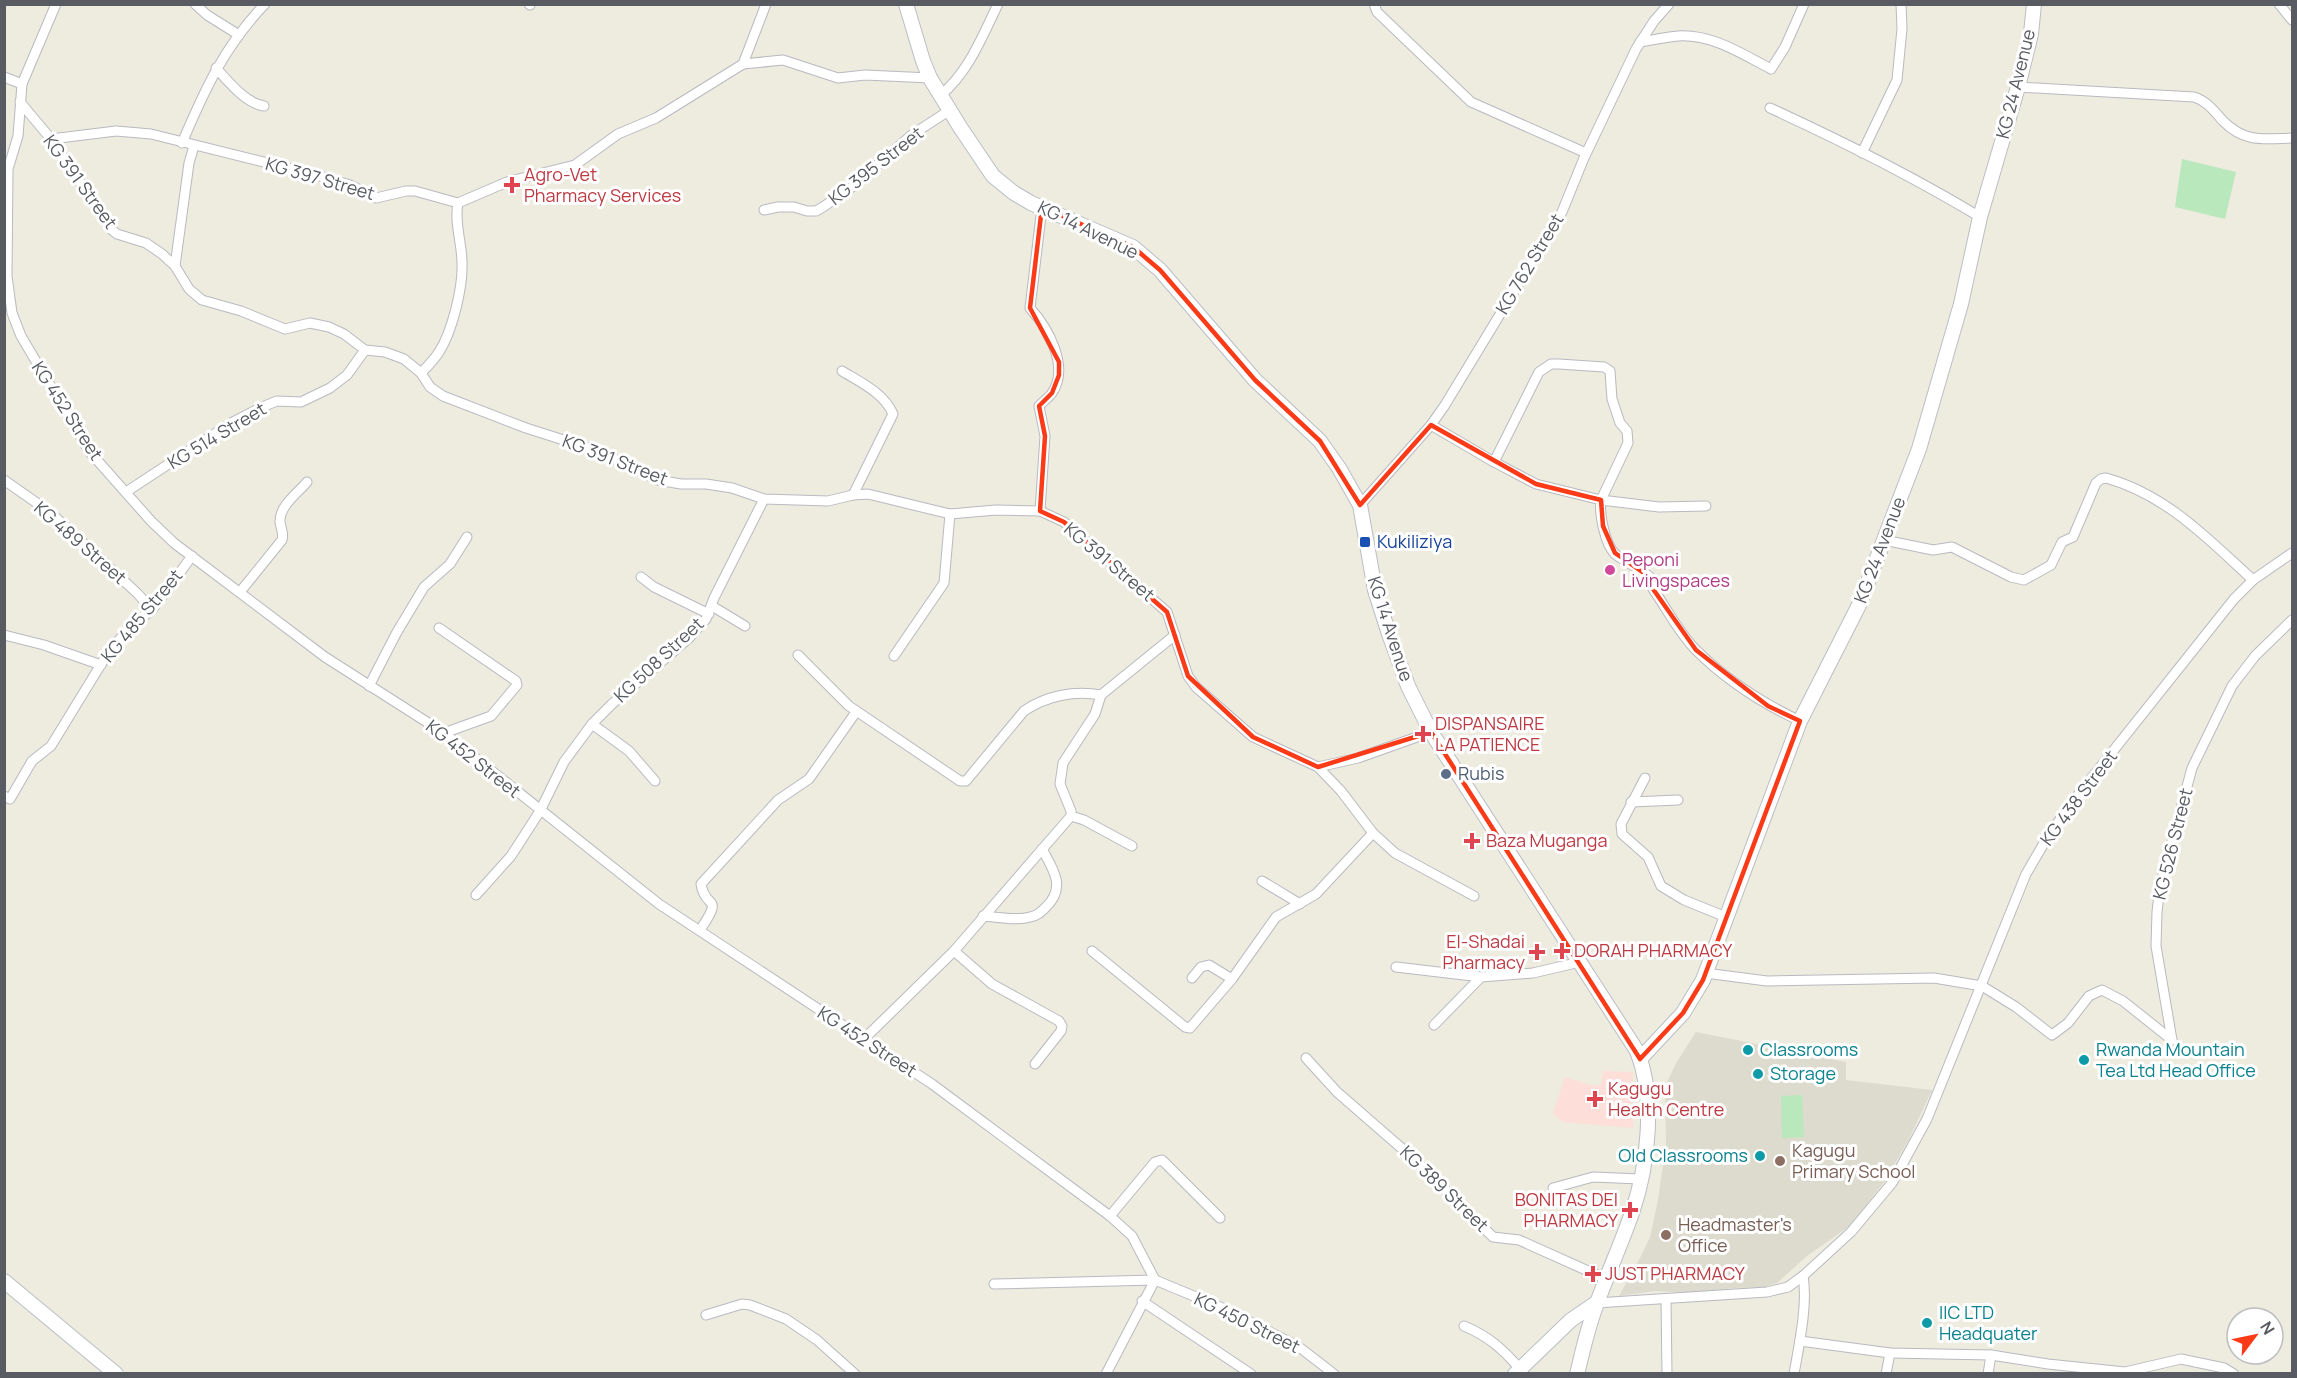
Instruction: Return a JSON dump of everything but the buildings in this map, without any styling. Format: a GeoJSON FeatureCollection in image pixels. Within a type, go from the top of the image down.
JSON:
{"type":"FeatureCollection","features":[{"type":"Feature","properties":{"kind":"main road","name":"KG 14 Avenue"},"geometry":{"type":"LineString","coordinates":[[906,4],[930,78],[977,155],[993,176],[1014,193],[1133,248],[1160,270],[1255,380],[1320,441],[1339,468],[1360,505],[1370,569],[1385,621],[1408,686],[1431,732],[1628,1036],[1640,1059],[1647,1090],[1648,1118],[1640,1179],[1633,1211],[1596,1304],[1577,1374]]}},
{"type":"Feature","properties":{"kind":"main road","name":"KG 24 Avenue"},"geometry":{"type":"LineString","coordinates":[[1640,1059],[1691,1003],[1705,973],[1800,721],[1859,605],[1923,438],[1961,304],[1980,217],[2018,87],[2031,34],[2034,4]]}},
{"type":"Feature","properties":{"kind":"main road"},"geometry":{"type":"LineString","coordinates":[[4,1281],[116,1374]]}},
{"type":"Feature","properties":{"kind":"main road"},"geometry":{"type":"LineString","coordinates":[[1518,1371],[1571,1320],[1596,1304]]}},
{"type":"Feature","properties":{"kind":"street","name":"KG 452 Street"},"geometry":{"type":"LineString","coordinates":[[56,4],[22,84],[18,136],[6,169],[8,314],[89,451],[151,521],[192,556],[325,657],[444,733],[659,904],[932,1084],[1110,1216],[1132,1236],[1155,1280]]}},
{"type":"Feature","properties":{"kind":"street"},"geometry":{"type":"LineString","coordinates":[[195,4],[207,15],[238,34]]}},
{"type":"Feature","properties":{"kind":"street"},"geometry":{"type":"LineString","coordinates":[[182,142],[216,68],[238,34],[265,4]]}},
{"type":"Feature","properties":{"kind":"street"},"geometry":{"type":"LineString","coordinates":[[743,64],[766,4]]}},
{"type":"Feature","properties":{"kind":"street"},"geometry":{"type":"LineString","coordinates":[[940,95],[955,83],[965,69],[998,4]]}},
{"type":"Feature","properties":{"kind":"street"},"geometry":{"type":"LineString","coordinates":[[1374,4],[1377,12],[1471,102],[1586,153]]}},
{"type":"Feature","properties":{"kind":"street","name":"KG 762 Street"},"geometry":{"type":"LineString","coordinates":[[1360,505],[1431,425],[1445,405],[1562,212],[1586,153],[1640,42],[1669,4]]}},
{"type":"Feature","properties":{"kind":"street"},"geometry":{"type":"LineString","coordinates":[[1640,42],[1677,36],[1705,39],[1720,43],[1771,69],[1785,47],[1804,4]]}},
{"type":"Feature","properties":{"kind":"street"},"geometry":{"type":"LineString","coordinates":[[1862,153],[1897,80],[1902,28],[1901,4]]}},
{"type":"Feature","properties":{"kind":"street"},"geometry":{"type":"LineString","coordinates":[[2279,4],[2292,20]]}},
{"type":"Feature","properties":{"kind":"street"},"geometry":{"type":"LineString","coordinates":[[421,373],[438,354],[446,340],[460,289],[462,264],[456,220],[458,203],[507,182],[575,165],[618,134],[656,118],[743,64],[783,60],[838,78],[865,75],[930,78]]}},
{"type":"Feature","properties":{"kind":"street"},"geometry":{"type":"LineString","coordinates":[[216,68],[241,93],[257,105],[264,106]]}},
{"type":"Feature","properties":{"kind":"street"},"geometry":{"type":"LineString","coordinates":[[4,77],[22,84]]}},
{"type":"Feature","properties":{"kind":"street"},"geometry":{"type":"LineString","coordinates":[[2018,87],[2194,97],[2204,101],[2224,122],[2247,137],[2256,140],[2292,138]]}},
{"type":"Feature","properties":{"kind":"street","name":"KG 391 Street"},"geometry":{"type":"LineString","coordinates":[[20,102],[51,139],[112,230],[117,234],[146,243],[175,266],[189,289],[202,300],[241,311],[285,329],[310,323],[329,327],[344,334],[365,350],[385,352],[404,359],[421,373],[430,387],[443,396],[526,428],[598,451],[658,480],[732,488],[764,499],[828,501],[868,494],[950,514],[996,510],[1040,511],[1064,522],[1167,612],[1188,676],[1196,687],[1253,737],[1318,767]]}},
{"type":"Feature","properties":{"kind":"street"},"geometry":{"type":"LineString","coordinates":[[1770,108],[1926,184],[1980,217]]}},
{"type":"Feature","properties":{"kind":"street","name":"KG 395 Street"},"geometry":{"type":"LineString","coordinates":[[764,210],[794,207],[816,211],[852,187],[913,134],[950,110]]}},
{"type":"Feature","properties":{"kind":"street","name":"KG 397 Street"},"geometry":{"type":"LineString","coordinates":[[51,139],[116,131],[152,134],[330,179],[350,185],[376,198],[406,191],[458,203]]}},
{"type":"Feature","properties":{"kind":"street"},"geometry":{"type":"LineString","coordinates":[[175,266],[189,163],[194,146]]}},
{"type":"Feature","properties":{"kind":"street"},"geometry":{"type":"LineString","coordinates":[[1040,511],[1045,436],[1039,406],[1052,393],[1059,375],[1059,362],[1042,323],[1030,308],[1042,207]]}},
{"type":"Feature","properties":{"kind":"street","name":"KG 514 Street"},"geometry":{"type":"LineString","coordinates":[[126,492],[231,423],[262,407],[277,401],[301,402],[330,388],[346,375],[365,350]]}},
{"type":"Feature","properties":{"kind":"street"},"geometry":{"type":"LineString","coordinates":[[1494,462],[1539,372],[1551,364],[1558,363],[1605,367],[1610,372],[1611,399],[1628,438],[1601,500],[1603,525],[1615,553],[1651,578],[1653,589],[1696,650],[1735,683],[1768,706],[1800,721]]}},
{"type":"Feature","properties":{"kind":"street"},"geometry":{"type":"LineString","coordinates":[[842,371],[870,387],[893,414],[853,495]]}},
{"type":"Feature","properties":{"kind":"street"},"geometry":{"type":"LineString","coordinates":[[1431,425],[1536,484],[1601,500],[1659,507],[1706,506]]}},
{"type":"Feature","properties":{"kind":"street"},"geometry":{"type":"LineString","coordinates":[[1884,540],[1933,550],[1952,547],[2011,577],[2024,580],[2054,561],[2062,542],[2075,534],[2096,483],[2106,478],[2140,492],[2182,516],[2253,580]]}},
{"type":"Feature","properties":{"kind":"street","name":"KG 489 Street"},"geometry":{"type":"LineString","coordinates":[[4,480],[51,513],[138,594],[152,610]]}},
{"type":"Feature","properties":{"kind":"street"},"geometry":{"type":"LineString","coordinates":[[240,592],[282,540],[284,534],[280,521],[282,513],[307,482]]}},
{"type":"Feature","properties":{"kind":"street","name":"KG 508 Street"},"geometry":{"type":"LineString","coordinates":[[476,895],[511,856],[540,811],[564,762],[592,724],[689,638],[710,610],[764,499]]}},
{"type":"Feature","properties":{"kind":"street"},"geometry":{"type":"LineString","coordinates":[[894,656],[944,583],[950,514]]}},
{"type":"Feature","properties":{"kind":"street"},"geometry":{"type":"LineString","coordinates":[[369,686],[424,587],[450,564],[467,537]]}},
{"type":"Feature","properties":{"kind":"street","name":"KG 438 Street"},"geometry":{"type":"LineString","coordinates":[[1596,1304],[1767,1292],[1788,1287],[1851,1232],[1892,1183],[1918,1138],[1939,1092],[2026,874],[2047,838],[2070,805],[2234,599],[2253,580],[2292,552]]}},
{"type":"Feature","properties":{"kind":"street","name":"KG 485 Street"},"geometry":{"type":"LineString","coordinates":[[4,796],[10,799],[32,761],[51,746],[111,648],[137,621],[152,610],[192,556]]}},
{"type":"Feature","properties":{"kind":"street"},"geometry":{"type":"LineString","coordinates":[[641,577],[663,592],[745,626]]}},
{"type":"Feature","properties":{"kind":"street","name":"KG 526 Street"},"geometry":{"type":"LineString","coordinates":[[1982,986],[2016,1007],[2052,1035],[2068,1023],[2089,996],[2102,990],[2123,1001],[2172,1040],[2156,946],[2157,912],[2160,886],[2192,768],[2232,686],[2255,656],[2292,620]]}},
{"type":"Feature","properties":{"kind":"street"},"geometry":{"type":"LineString","coordinates":[[438,628],[516,681],[518,685],[491,716],[444,733]]}},
{"type":"Feature","properties":{"kind":"street"},"geometry":{"type":"LineString","coordinates":[[4,635],[44,645],[101,665]]}},
{"type":"Feature","properties":{"kind":"street"},"geometry":{"type":"LineString","coordinates":[[863,1040],[954,951],[1071,816],[1060,784],[1063,763],[1095,714],[1101,695],[1175,635]]}},
{"type":"Feature","properties":{"kind":"street"},"geometry":{"type":"LineString","coordinates":[[798,655],[856,712],[964,782],[1023,711],[1034,704],[1074,693],[1101,695]]}},
{"type":"Feature","properties":{"kind":"street"},"geometry":{"type":"LineString","coordinates":[[700,930],[713,910],[713,904],[701,889],[701,884],[778,800],[809,779],[856,712]]}},
{"type":"Feature","properties":{"kind":"street"},"geometry":{"type":"LineString","coordinates":[[592,724],[629,751],[656,781]]}},
{"type":"Feature","properties":{"kind":"street"},"geometry":{"type":"LineString","coordinates":[[1318,767],[1358,758],[1431,732]]}},
{"type":"Feature","properties":{"kind":"street"},"geometry":{"type":"LineString","coordinates":[[1318,767],[1341,791],[1373,833],[1395,854],[1474,896]]}},
{"type":"Feature","properties":{"kind":"street"},"geometry":{"type":"LineString","coordinates":[[1645,778],[1621,824],[1622,834],[1648,856],[1660,886],[1684,900],[1726,917]]}},
{"type":"Feature","properties":{"kind":"street"},"geometry":{"type":"LineString","coordinates":[[1631,802],[1678,800]]}},
{"type":"Feature","properties":{"kind":"street"},"geometry":{"type":"LineString","coordinates":[[1071,816],[1084,820],[1132,846]]}},
{"type":"Feature","properties":{"kind":"street"},"geometry":{"type":"LineString","coordinates":[[1092,951],[1185,1028],[1190,1028],[1232,979],[1276,917],[1316,894],[1373,833]]}},
{"type":"Feature","properties":{"kind":"street"},"geometry":{"type":"LineString","coordinates":[[983,916],[1028,918],[1038,915],[1055,898],[1057,890],[1053,869],[1042,849]]}},
{"type":"Feature","properties":{"kind":"street"},"geometry":{"type":"LineString","coordinates":[[1262,880],[1300,904]]}},
{"type":"Feature","properties":{"kind":"street"},"geometry":{"type":"LineString","coordinates":[[954,951],[992,984],[1059,1021],[1062,1026],[1061,1031],[1035,1064]]}},
{"type":"Feature","properties":{"kind":"street"},"geometry":{"type":"LineString","coordinates":[[1395,967],[1481,977],[1533,973],[1580,962]]}},
{"type":"Feature","properties":{"kind":"street"},"geometry":{"type":"LineString","coordinates":[[1192,978],[1201,968],[1209,966],[1232,979]]}},
{"type":"Feature","properties":{"kind":"street"},"geometry":{"type":"LineString","coordinates":[[1705,973],[1767,981],[1934,978],[1982,986]]}},
{"type":"Feature","properties":{"kind":"street"},"geometry":{"type":"LineString","coordinates":[[1434,1025],[1481,977]]}},
{"type":"Feature","properties":{"kind":"street","name":"KG 389 Street"},"geometry":{"type":"LineString","coordinates":[[1306,1058],[1337,1092],[1414,1159],[1493,1237],[1519,1240],[1606,1279]]}},
{"type":"Feature","properties":{"kind":"street"},"geometry":{"type":"LineString","coordinates":[[1110,1216],[1155,1162],[1162,1160],[1220,1218]]}},
{"type":"Feature","properties":{"kind":"street"},"geometry":{"type":"LineString","coordinates":[[1553,1188],[1593,1177],[1640,1179]]}},
{"type":"Feature","properties":{"kind":"street"},"geometry":{"type":"LineString","coordinates":[[1794,1374],[1805,1288],[1803,1276]]}},
{"type":"Feature","properties":{"kind":"street"},"geometry":{"type":"LineString","coordinates":[[994,1284],[1155,1280]]}},
{"type":"Feature","properties":{"kind":"street"},"geometry":{"type":"LineString","coordinates":[[1106,1374],[1155,1280]]}},
{"type":"Feature","properties":{"kind":"street","name":"KG 450 Street"},"geometry":{"type":"LineString","coordinates":[[1155,1280],[1226,1309],[1299,1347],[1334,1374]]}},
{"type":"Feature","properties":{"kind":"street"},"geometry":{"type":"LineString","coordinates":[[1666,1299],[1667,1374]]}},
{"type":"Feature","properties":{"kind":"street"},"geometry":{"type":"LineString","coordinates":[[1143,1301],[1251,1374]]}},
{"type":"Feature","properties":{"kind":"street"},"geometry":{"type":"LineString","coordinates":[[706,1315],[742,1304],[786,1319],[817,1340],[855,1374]]}},
{"type":"Feature","properties":{"kind":"street"},"geometry":{"type":"LineString","coordinates":[[1464,1326],[1483,1334],[1502,1348],[1518,1371]]}},
{"type":"Feature","properties":{"kind":"street"},"geometry":{"type":"LineString","coordinates":[[1800,1341],[1890,1353],[1991,1355],[2125,1373],[2181,1359],[2224,1368],[2234,1374]]}},
{"type":"Feature","properties":{"kind":"street"},"geometry":{"type":"LineString","coordinates":[[1886,1374],[1890,1353]]}},
{"type":"Feature","properties":{"kind":"street"},"geometry":{"type":"LineString","coordinates":[[1988,1374],[1991,1355]]}},
{"type":"Feature","properties":{"kind":"highlighted area"},"geometry":{"type":"Polygon","coordinates":[[[1042,207],[1133,247],[1160,270],[1255,380],[1320,441],[1360,505],[1431,425],[1536,484],[1601,500],[1603,526],[1615,553],[1651,578],[1653,589],[1696,650],[1768,706],[1800,721],[1703,980],[1683,1013],[1640,1059],[1431,732],[1318,767],[1253,737],[1188,676],[1167,612],[1064,522],[1040,511],[1045,436],[1039,406],[1052,393],[1059,375],[1059,362],[1030,308],[1042,207]]]}},
{"type":"Feature","properties":{"kind":"shaded area","name":"Kagugu Primary School"},"geometry":{"type":"Polygon","coordinates":[[[1696,1032],[1846,1062],[1846,1080],[1932,1090],[1908,1141],[1884,1182],[1851,1225],[1807,1256],[1777,1283],[1763,1287],[1693,1293],[1655,1291],[1619,1296],[1650,1237],[1666,1144],[1665,1087],[1675,1065],[1696,1032]]]}},
{"type":"Feature","properties":{"kind":"shaded area","name":"Kagugu Health Centre"},"geometry":{"type":"Polygon","coordinates":[[[1603,1071],[1633,1072],[1633,1128],[1563,1122],[1553,1113],[1565,1077],[1593,1086],[1601,1085],[1603,1071]]]}},
{"type":"Feature","properties":{"kind":"green space"},"geometry":{"type":"Polygon","coordinates":[[[2182,159],[2236,172],[2225,219],[2175,207],[2182,159]]]}},
{"type":"Feature","properties":{"kind":"green space"},"geometry":{"type":"Polygon","coordinates":[[[1802,1095],[1804,1137],[1782,1138],[1781,1096],[1802,1095]]]}},
{"type":"Feature","properties":{"kind":"place","name":"Agro-Vet Pharmacy Services"},"geometry":{"type":"Point","coordinates":[512,185]}},
{"type":"Feature","properties":{"kind":"place","name":"Kukiliziya"},"geometry":{"type":"Point","coordinates":[1365,542]}},
{"type":"Feature","properties":{"kind":"place","name":"Peponi Livingspaces"},"geometry":{"type":"Point","coordinates":[1610,570]}},
{"type":"Feature","properties":{"kind":"place","name":"DISPANSAIRE LA PATIENCE"},"geometry":{"type":"Point","coordinates":[1423,734]}},
{"type":"Feature","properties":{"kind":"place","name":"Rubis"},"geometry":{"type":"Point","coordinates":[1446,774]}},
{"type":"Feature","properties":{"kind":"place","name":"Baza Muganga"},"geometry":{"type":"Point","coordinates":[1472,841]}},
{"type":"Feature","properties":{"kind":"place","name":"DORAH PHARMACY"},"geometry":{"type":"Point","coordinates":[1562,951]}},
{"type":"Feature","properties":{"kind":"place","name":"El-Shadai Pharmacy"},"geometry":{"type":"Point","coordinates":[1537,952]}},
{"type":"Feature","properties":{"kind":"place","name":"Classrooms"},"geometry":{"type":"Point","coordinates":[1748,1050]}},
{"type":"Feature","properties":{"kind":"place","name":"Rwanda Mountain Tea Ltd Head Office"},"geometry":{"type":"Point","coordinates":[2084,1060]}},
{"type":"Feature","properties":{"kind":"place","name":"Storage"},"geometry":{"type":"Point","coordinates":[1758,1074]}},
{"type":"Feature","properties":{"kind":"place","name":"Kagugu Health Centre"},"geometry":{"type":"Point","coordinates":[1595,1099]}},
{"type":"Feature","properties":{"kind":"place","name":"Old Classrooms"},"geometry":{"type":"Point","coordinates":[1760,1156]}},
{"type":"Feature","properties":{"kind":"place","name":"Kagugu Primary School"},"geometry":{"type":"Point","coordinates":[1780,1161]}},
{"type":"Feature","properties":{"kind":"place","name":"BONITAS DEI PHARMACY"},"geometry":{"type":"Point","coordinates":[1630,1210]}},
{"type":"Feature","properties":{"kind":"place","name":"Headmaster's Office"},"geometry":{"type":"Point","coordinates":[1666,1235]}},
{"type":"Feature","properties":{"kind":"place","name":"JUST PHARMACY"},"geometry":{"type":"Point","coordinates":[1593,1274]}},
{"type":"Feature","properties":{"kind":"place","name":"IIC LTD Headquater"},"geometry":{"type":"Point","coordinates":[1927,1323]}}]}
